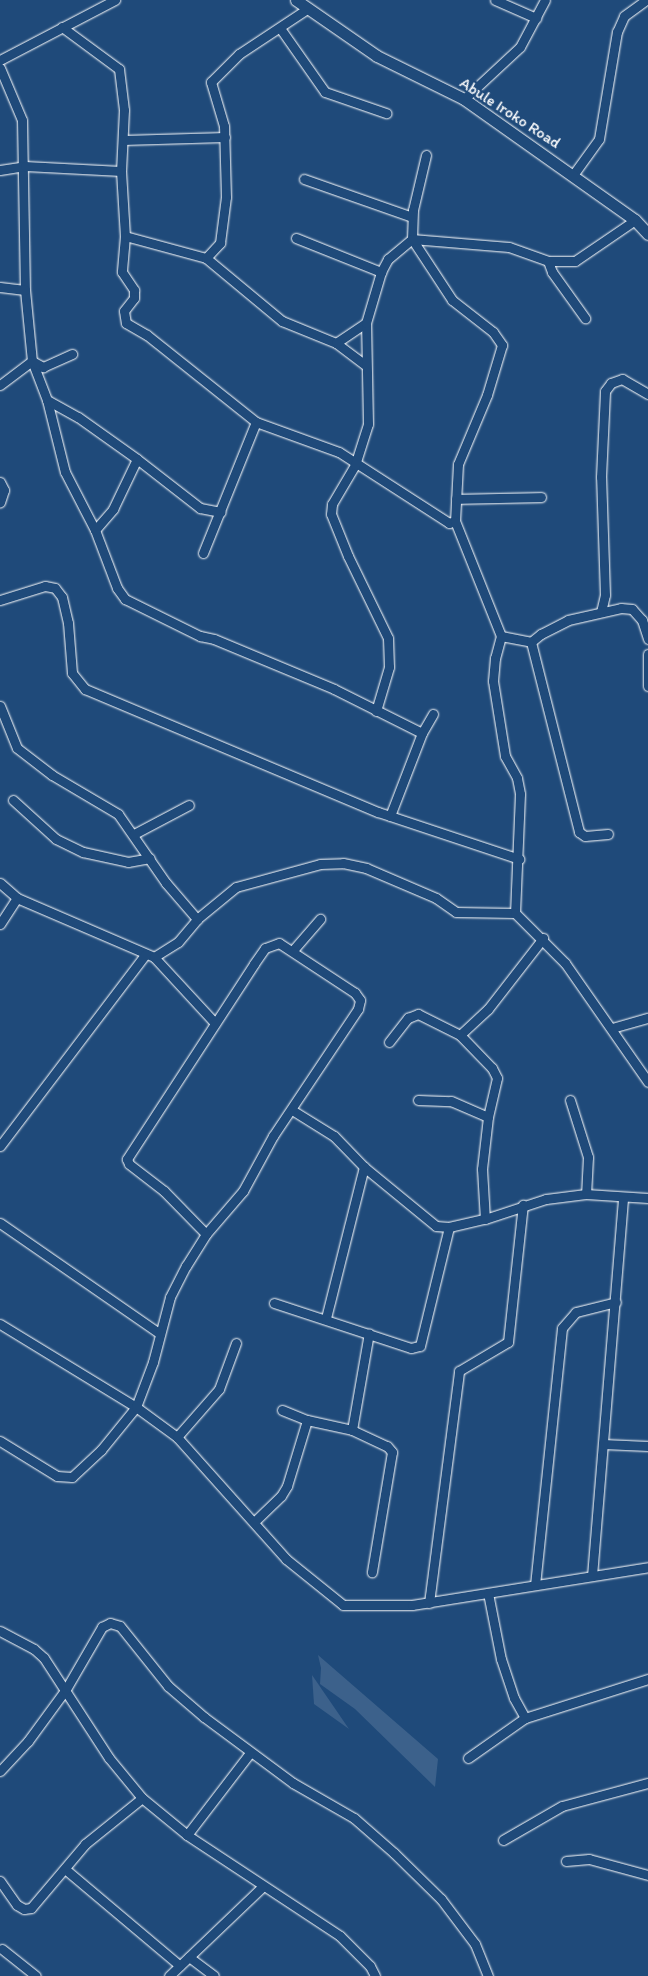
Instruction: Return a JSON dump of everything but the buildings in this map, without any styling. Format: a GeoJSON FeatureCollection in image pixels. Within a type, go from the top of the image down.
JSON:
{"type":"FeatureCollection","features":[{"type":"Feature","properties":{"kind":"street"},"geometry":{"type":"LineString","coordinates":[[0,60],[115,0]]}},
{"type":"Feature","properties":{"kind":"street","name":"Abule Iroko Road"},"geometry":{"type":"LineString","coordinates":[[296,0],[378,56],[464,100],[635,220],[648,234]]}},
{"type":"Feature","properties":{"kind":"street"},"geometry":{"type":"LineString","coordinates":[[495,0],[536,18]]}},
{"type":"Feature","properties":{"kind":"street"},"geometry":{"type":"LineString","coordinates":[[464,100],[520,47],[544,0]]}},
{"type":"Feature","properties":{"kind":"street"},"geometry":{"type":"LineString","coordinates":[[573,175],[599,139],[617,32],[624,16],[646,0]]}},
{"type":"Feature","properties":{"kind":"street"},"geometry":{"type":"LineString","coordinates":[[206,258],[217,250],[223,227],[225,137],[211,82],[239,54],[307,9]]}},
{"type":"Feature","properties":{"kind":"street"},"geometry":{"type":"LineString","coordinates":[[62,27],[119,69],[124,110],[121,171],[125,236],[122,272],[134,290],[134,298],[124,311],[126,323],[146,335],[256,422],[339,452],[355,465],[449,523],[455,521]]}},
{"type":"Feature","properties":{"kind":"street"},"geometry":{"type":"LineString","coordinates":[[280,28],[325,92],[386,113]]}},
{"type":"Feature","properties":{"kind":"street"},"geometry":{"type":"LineString","coordinates":[[1,71],[22,120],[25,166],[25,290],[32,361],[47,400],[64,472],[95,530],[118,588],[125,599],[200,636],[214,639],[334,690],[422,733]]}},
{"type":"Feature","properties":{"kind":"street"},"geometry":{"type":"LineString","coordinates":[[123,140],[225,137]]}},
{"type":"Feature","properties":{"kind":"street"},"geometry":{"type":"LineString","coordinates":[[426,154],[412,217],[412,240],[452,300],[493,332],[502,345],[487,396],[458,464],[455,521],[501,636],[495,658],[493,681],[504,756],[518,778],[520,794],[519,860],[515,913]]}},
{"type":"Feature","properties":{"kind":"street"},"geometry":{"type":"LineString","coordinates":[[0,170],[25,166],[121,171]]}},
{"type":"Feature","properties":{"kind":"street"},"geometry":{"type":"LineString","coordinates":[[304,179],[412,217]]}},
{"type":"Feature","properties":{"kind":"street"},"geometry":{"type":"LineString","coordinates":[[376,711],[390,667],[388,638],[348,556],[332,514],[332,504],[355,465],[368,424],[365,365],[366,323],[381,272],[388,259],[412,240],[509,247],[548,261],[575,261],[635,220]]}},
{"type":"Feature","properties":{"kind":"street"},"geometry":{"type":"LineString","coordinates":[[125,236],[206,258],[282,321],[336,343],[365,365]]}},
{"type":"Feature","properties":{"kind":"street"},"geometry":{"type":"LineString","coordinates":[[296,238],[381,272]]}},
{"type":"Feature","properties":{"kind":"street"},"geometry":{"type":"LineString","coordinates":[[548,261],[552,272],[586,318]]}},
{"type":"Feature","properties":{"kind":"street"},"geometry":{"type":"LineString","coordinates":[[0,287],[25,290]]}},
{"type":"Feature","properties":{"kind":"street"},"geometry":{"type":"LineString","coordinates":[[336,343],[366,323]]}},
{"type":"Feature","properties":{"kind":"street"},"geometry":{"type":"LineString","coordinates":[[32,361],[43,367],[72,354]]}},
{"type":"Feature","properties":{"kind":"street"},"geometry":{"type":"LineString","coordinates":[[0,385],[32,361]]}},
{"type":"Feature","properties":{"kind":"street"},"geometry":{"type":"LineString","coordinates":[[601,612],[605,595],[601,477],[605,391],[612,383],[622,380],[648,394]]}},
{"type":"Feature","properties":{"kind":"street"},"geometry":{"type":"LineString","coordinates":[[47,400],[78,417],[137,459],[200,508],[221,512]]}},
{"type":"Feature","properties":{"kind":"street"},"geometry":{"type":"LineString","coordinates":[[203,553],[256,422]]}},
{"type":"Feature","properties":{"kind":"street"},"geometry":{"type":"LineString","coordinates":[[95,530],[113,509],[137,459]]}},
{"type":"Feature","properties":{"kind":"street"},"geometry":{"type":"LineString","coordinates":[[0,482],[4,490],[0,502]]}},
{"type":"Feature","properties":{"kind":"street"},"geometry":{"type":"LineString","coordinates":[[456,499],[540,497]]}},
{"type":"Feature","properties":{"kind":"street"},"geometry":{"type":"LineString","coordinates":[[0,600],[51,585],[62,597],[68,623],[72,674],[84,689],[390,816],[519,860]]}},
{"type":"Feature","properties":{"kind":"street"},"geometry":{"type":"LineString","coordinates":[[605,595],[621,608]]}},
{"type":"Feature","properties":{"kind":"street"},"geometry":{"type":"LineString","coordinates":[[501,636],[531,642],[568,620],[621,608],[632,609],[642,620],[648,639]]}},
{"type":"Feature","properties":{"kind":"street"},"geometry":{"type":"LineString","coordinates":[[531,642],[579,832],[585,836],[608,834]]}},
{"type":"Feature","properties":{"kind":"street"},"geometry":{"type":"LineString","coordinates":[[648,654],[648,686]]}},
{"type":"Feature","properties":{"kind":"street"},"geometry":{"type":"LineString","coordinates":[[0,706],[17,748],[52,775],[118,814],[134,834],[166,883],[197,919]]}},
{"type":"Feature","properties":{"kind":"street"},"geometry":{"type":"LineString","coordinates":[[390,816],[422,733],[433,714]]}},
{"type":"Feature","properties":{"kind":"street"},"geometry":{"type":"LineString","coordinates":[[13,800],[56,839],[83,852],[128,862],[150,858]]}},
{"type":"Feature","properties":{"kind":"street"},"geometry":{"type":"LineString","coordinates":[[134,834],[189,804]]}},
{"type":"Feature","properties":{"kind":"street"},"geometry":{"type":"LineString","coordinates":[[0,1146],[150,956],[178,942],[197,919],[236,887],[320,864],[343,863],[366,868],[436,898],[456,912],[515,913],[543,938],[612,1028],[648,1082]]}},
{"type":"Feature","properties":{"kind":"street"},"geometry":{"type":"LineString","coordinates":[[0,883],[17,898],[150,956],[215,1023]]}},
{"type":"Feature","properties":{"kind":"street"},"geometry":{"type":"LineString","coordinates":[[0,924],[17,898]]}},
{"type":"Feature","properties":{"kind":"street"},"geometry":{"type":"LineString","coordinates":[[294,949],[320,919]]}},
{"type":"Feature","properties":{"kind":"street"},"geometry":{"type":"LineString","coordinates":[[460,1035],[488,1009],[543,938]]}},
{"type":"Feature","properties":{"kind":"street"},"geometry":{"type":"LineString","coordinates":[[0,1441],[57,1476],[72,1476],[101,1450],[136,1407],[153,1362],[159,1332],[170,1297],[206,1234],[243,1191],[273,1136],[358,1009],[360,1000],[355,993],[294,949],[279,942],[266,948],[127,1159],[129,1164],[164,1191],[206,1234]]}},
{"type":"Feature","properties":{"kind":"street"},"geometry":{"type":"LineString","coordinates":[[389,1042],[408,1018],[418,1014],[460,1035],[492,1068],[497,1078],[488,1118],[482,1169],[485,1219]]}},
{"type":"Feature","properties":{"kind":"street"},"geometry":{"type":"LineString","coordinates":[[612,1028],[648,1018]]}},
{"type":"Feature","properties":{"kind":"street"},"geometry":{"type":"LineString","coordinates":[[418,1100],[451,1101],[488,1118]]}},
{"type":"Feature","properties":{"kind":"street"},"geometry":{"type":"LineString","coordinates":[[570,1100],[588,1157],[586,1194]]}},
{"type":"Feature","properties":{"kind":"street"},"geometry":{"type":"LineString","coordinates":[[292,1110],[334,1136],[364,1167],[436,1226],[449,1227],[485,1219],[523,1205],[586,1194],[648,1198]]}},
{"type":"Feature","properties":{"kind":"street"},"geometry":{"type":"LineString","coordinates":[[0,1129],[9,1134]]}},
{"type":"Feature","properties":{"kind":"street"},"geometry":{"type":"LineString","coordinates":[[326,1318],[364,1167]]}},
{"type":"Feature","properties":{"kind":"street"},"geometry":{"type":"LineString","coordinates":[[592,1576],[616,1302],[623,1197]]}},
{"type":"Feature","properties":{"kind":"street"},"geometry":{"type":"LineString","coordinates":[[429,1603],[459,1371],[508,1342],[523,1205]]}},
{"type":"Feature","properties":{"kind":"street"},"geometry":{"type":"LineString","coordinates":[[0,1223],[159,1332]]}},
{"type":"Feature","properties":{"kind":"street"},"geometry":{"type":"LineString","coordinates":[[274,1303],[326,1318],[411,1348],[420,1346],[449,1227]]}},
{"type":"Feature","properties":{"kind":"street"},"geometry":{"type":"LineString","coordinates":[[535,1585],[562,1328],[576,1312],[616,1302]]}},
{"type":"Feature","properties":{"kind":"street"},"geometry":{"type":"LineString","coordinates":[[0,1324],[136,1407],[177,1437],[286,1559],[342,1605],[381,1607],[429,1603],[648,1567]]}},
{"type":"Feature","properties":{"kind":"street"},"geometry":{"type":"LineString","coordinates":[[352,1430],[369,1333]]}},
{"type":"Feature","properties":{"kind":"street"},"geometry":{"type":"LineString","coordinates":[[177,1437],[219,1389],[236,1343]]}},
{"type":"Feature","properties":{"kind":"street"},"geometry":{"type":"LineString","coordinates":[[282,1410],[307,1420],[352,1430],[387,1446],[392,1452],[372,1572]]}},
{"type":"Feature","properties":{"kind":"street"},"geometry":{"type":"LineString","coordinates":[[254,1522],[281,1496],[287,1486],[307,1420]]}},
{"type":"Feature","properties":{"kind":"street"},"geometry":{"type":"LineString","coordinates":[[603,1444],[648,1446]]}},
{"type":"Feature","properties":{"kind":"street"},"geometry":{"type":"LineString","coordinates":[[488,1593],[501,1659],[514,1698],[525,1718]]}},
{"type":"Feature","properties":{"kind":"street"},"geometry":{"type":"LineString","coordinates":[[1,1767],[66,1690],[102,1627],[110,1624],[120,1626],[168,1686],[250,1753],[293,1783],[354,1818],[394,1853],[441,1899],[475,1944],[488,1976]]}},
{"type":"Feature","properties":{"kind":"street"},"geometry":{"type":"LineString","coordinates":[[0,1631],[34,1649],[66,1690],[109,1758],[142,1798],[187,1835],[262,1887],[340,1936],[370,1966],[375,1976]]}},
{"type":"Feature","properties":{"kind":"street"},"geometry":{"type":"LineString","coordinates":[[468,1758],[525,1718],[648,1679]]}},
{"type":"Feature","properties":{"kind":"street"},"geometry":{"type":"LineString","coordinates":[[187,1835],[250,1753]]}},
{"type":"Feature","properties":{"kind":"street"},"geometry":{"type":"LineString","coordinates":[[503,1840],[562,1806],[648,1783]]}},
{"type":"Feature","properties":{"kind":"street"},"geometry":{"type":"LineString","coordinates":[[0,1881],[17,1904],[24,1909],[31,1908],[85,1844],[142,1798]]}},
{"type":"Feature","properties":{"kind":"street"},"geometry":{"type":"LineString","coordinates":[[566,1861],[588,1859],[648,1875]]}},
{"type":"Feature","properties":{"kind":"street"},"geometry":{"type":"LineString","coordinates":[[65,1869],[180,1966]]}},
{"type":"Feature","properties":{"kind":"street"},"geometry":{"type":"LineString","coordinates":[[169,1976],[262,1887]]}},
{"type":"Feature","properties":{"kind":"street"},"geometry":{"type":"LineString","coordinates":[[2,1950],[36,1976]]}},
{"type":"Feature","properties":{"kind":"street"},"geometry":{"type":"LineString","coordinates":[[189,1957],[214,1976]]}},
{"type":"Feature","properties":{"kind":"shaded area"},"geometry":{"type":"Polygon","coordinates":[[[318,1655],[438,1759],[435,1787],[355,1709],[320,1684],[321,1668],[318,1655]]]}},
{"type":"Feature","properties":{"kind":"shaded area"},"geometry":{"type":"Polygon","coordinates":[[[312,1675],[349,1729],[314,1704],[312,1675]]]}}]}
